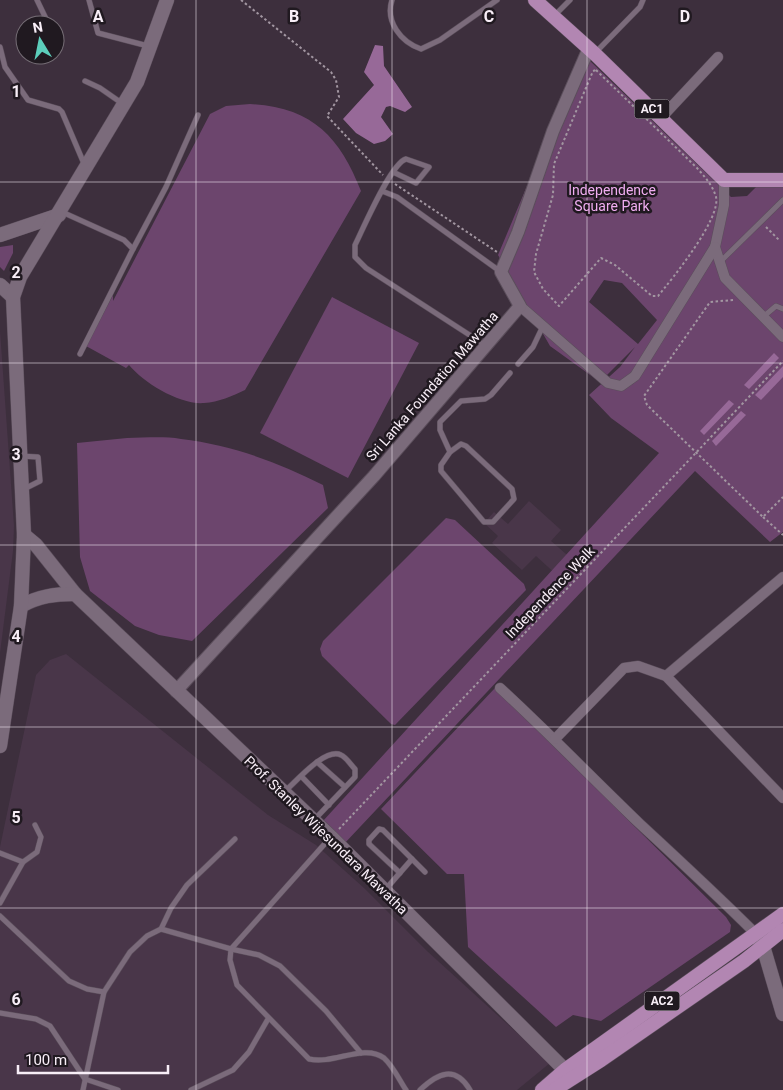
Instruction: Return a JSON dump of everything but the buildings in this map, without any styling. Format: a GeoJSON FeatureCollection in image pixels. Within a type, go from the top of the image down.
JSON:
{"type":"FeatureCollection","features":[{"type":"Feature","properties":{"kind":"main road"},"geometry":{"type":"LineString","coordinates":[[0,746],[21,606],[24,535],[13,298],[20,277],[137,82],[167,0]]}},
{"type":"Feature","properties":{"kind":"main road","name":"AC1"},"geometry":{"type":"LineString","coordinates":[[545,6],[724,180]]}},
{"type":"Feature","properties":{"kind":"main road"},"geometry":{"type":"LineString","coordinates":[[724,180],[783,180]]}},
{"type":"Feature","properties":{"kind":"main road"},"geometry":{"type":"LineString","coordinates":[[0,236],[60,213]]}},
{"type":"Feature","properties":{"kind":"main road"},"geometry":{"type":"LineString","coordinates":[[0,285],[13,298]]}},
{"type":"Feature","properties":{"kind":"main road","name":"Prof. Stanley Wijesundara Mawatha"},"geometry":{"type":"LineString","coordinates":[[24,535],[36,546],[75,594],[331,837],[520,1028],[569,1074]]}},
{"type":"Feature","properties":{"kind":"main road"},"geometry":{"type":"LineString","coordinates":[[21,606],[34,599],[51,595],[75,594]]}},
{"type":"Feature","properties":{"kind":"main road","name":"AC2"},"geometry":{"type":"LineString","coordinates":[[542,1090],[569,1074],[759,940],[783,914]]}},
{"type":"Feature","properties":{"kind":"main road","name":"AC2"},"geometry":{"type":"LineString","coordinates":[[759,940],[783,930]]}},
{"type":"Feature","properties":{"kind":"main road"},"geometry":{"type":"LineString","coordinates":[[759,940],[783,1014]]}},
{"type":"Feature","properties":{"kind":"main road","name":"AC2"},"geometry":{"type":"LineString","coordinates":[[554,1090],[569,1074]]}},
{"type":"Feature","properties":{"kind":"street"},"geometry":{"type":"LineString","coordinates":[[592,51],[553,131],[501,272],[520,306],[608,383],[621,386],[635,376],[715,247],[724,205],[724,180]]}},
{"type":"Feature","properties":{"kind":"street"},"geometry":{"type":"LineString","coordinates":[[661,118],[718,57]]}},
{"type":"Feature","properties":{"kind":"street"},"geometry":{"type":"LineString","coordinates":[[715,247],[725,278],[783,337]]}},
{"type":"Feature","properties":{"kind":"street","name":"Sri Lanka Foundation Mawatha"},"geometry":{"type":"LineString","coordinates":[[176,691],[374,476],[488,346],[520,306]]}},
{"type":"Feature","properties":{"kind":"street"},"geometry":{"type":"LineString","coordinates":[[666,676],[783,577]]}},
{"type":"Feature","properties":{"kind":"street"},"geometry":{"type":"LineString","coordinates":[[555,739],[624,668],[638,666],[666,676],[783,798]]}},
{"type":"Feature","properties":{"kind":"street"},"geometry":{"type":"LineString","coordinates":[[500,688],[555,739],[759,940]]}},
{"type":"Feature","properties":{"kind":"lane"},"geometry":{"type":"LineString","coordinates":[[37,0],[44,15]]}},
{"type":"Feature","properties":{"kind":"lane"},"geometry":{"type":"LineString","coordinates":[[88,0],[98,33],[151,47]]}},
{"type":"Feature","properties":{"kind":"lane"},"geometry":{"type":"LineString","coordinates":[[392,0],[390,17],[395,28],[407,44],[421,50],[440,40],[497,0]]}},
{"type":"Feature","properties":{"kind":"lane"},"geometry":{"type":"LineString","coordinates":[[545,6],[570,0]]}},
{"type":"Feature","properties":{"kind":"lane"},"geometry":{"type":"LineString","coordinates":[[592,51],[640,7],[643,0]]}},
{"type":"Feature","properties":{"kind":"lane"},"geometry":{"type":"LineString","coordinates":[[0,47],[5,67],[28,100],[59,109],[62,112],[86,169]]}},
{"type":"Feature","properties":{"kind":"lane"},"geometry":{"type":"LineString","coordinates":[[85,81],[100,88],[124,105]]}},
{"type":"Feature","properties":{"kind":"lane"},"geometry":{"type":"LineString","coordinates":[[80,354],[166,186],[198,115]]}},
{"type":"Feature","properties":{"kind":"lane"},"geometry":{"type":"LineString","coordinates":[[393,172],[416,183],[428,167],[406,159],[401,161],[393,172],[388,180],[355,245],[355,257],[366,268],[488,346]]}},
{"type":"Feature","properties":{"kind":"lane"},"geometry":{"type":"LineString","coordinates":[[382,191],[397,197],[501,272]]}},
{"type":"Feature","properties":{"kind":"lane"},"geometry":{"type":"LineString","coordinates":[[719,263],[783,200]]}},
{"type":"Feature","properties":{"kind":"lane"},"geometry":{"type":"LineString","coordinates":[[60,213],[124,240],[133,249]]}},
{"type":"Feature","properties":{"kind":"lane"},"geometry":{"type":"LineString","coordinates":[[763,317],[776,306],[783,309]]}},
{"type":"Feature","properties":{"kind":"lane"},"geometry":{"type":"LineString","coordinates":[[518,364],[533,347],[543,326]]}},
{"type":"Feature","properties":{"kind":"lane"},"geometry":{"type":"LineString","coordinates":[[450,452],[440,430],[440,422],[456,404],[468,400],[479,401],[491,395],[510,373]]}},
{"type":"Feature","properties":{"kind":"lane"},"geometry":{"type":"LineString","coordinates":[[458,445],[466,446],[512,489],[514,499],[493,522],[484,522],[441,471],[441,465],[450,452],[458,445]]}},
{"type":"Feature","properties":{"kind":"lane"},"geometry":{"type":"LineString","coordinates":[[20,456],[38,457],[41,476],[40,481],[22,490]]}},
{"type":"Feature","properties":{"kind":"lane"},"geometry":{"type":"LineString","coordinates":[[284,792],[327,754],[342,755],[355,769],[355,776],[313,820]]}},
{"type":"Feature","properties":{"kind":"lane"},"geometry":{"type":"LineString","coordinates":[[317,762],[345,787]]}},
{"type":"Feature","properties":{"kind":"lane"},"geometry":{"type":"LineString","coordinates":[[302,777],[329,805]]}},
{"type":"Feature","properties":{"kind":"lane"},"geometry":{"type":"LineString","coordinates":[[0,903],[23,862],[37,852],[41,837],[35,825]]}},
{"type":"Feature","properties":{"kind":"lane"},"geometry":{"type":"LineString","coordinates":[[400,873],[371,847],[369,840],[379,829],[383,830],[425,872]]}},
{"type":"Feature","properties":{"kind":"lane"},"geometry":{"type":"LineString","coordinates":[[331,837],[231,949],[230,960],[237,985],[268,1020],[309,1059],[321,1062],[361,1053],[372,1053],[384,1059],[406,1090]]}},
{"type":"Feature","properties":{"kind":"lane"},"geometry":{"type":"LineString","coordinates":[[83,1090],[104,992],[130,952],[147,936],[161,929],[171,908],[187,885],[234,839]]}},
{"type":"Feature","properties":{"kind":"lane"},"geometry":{"type":"LineString","coordinates":[[0,853],[23,862]]}},
{"type":"Feature","properties":{"kind":"lane"},"geometry":{"type":"LineString","coordinates":[[384,891],[412,859]]}},
{"type":"Feature","properties":{"kind":"lane"},"geometry":{"type":"LineString","coordinates":[[0,916],[69,981],[87,989],[104,992]]}},
{"type":"Feature","properties":{"kind":"lane"},"geometry":{"type":"LineString","coordinates":[[161,929],[259,955],[280,966],[326,1010],[361,1053]]}},
{"type":"Feature","properties":{"kind":"lane"},"geometry":{"type":"LineString","coordinates":[[0,1013],[36,1019],[50,1026],[85,1079],[118,1090]]}},
{"type":"Feature","properties":{"kind":"lane"},"geometry":{"type":"LineString","coordinates":[[191,1090],[233,1070],[248,1052],[268,1020]]}},
{"type":"Feature","properties":{"kind":"lane"},"geometry":{"type":"LineString","coordinates":[[420,1090],[434,1077],[448,1074],[460,1078],[470,1090]]}},
{"type":"Feature","properties":{"kind":"path"},"geometry":{"type":"LineString","coordinates":[[241,0],[330,72],[336,80],[339,97],[327,116],[388,180],[506,259]]}},
{"type":"Feature","properties":{"kind":"path"},"geometry":{"type":"LineString","coordinates":[[596,70],[697,168],[708,181],[716,198],[714,212],[703,234],[680,269],[658,296],[652,296],[615,265],[601,258],[559,306],[543,290],[534,272],[536,254],[552,195],[554,164],[592,71],[596,70]]}},
{"type":"Feature","properties":{"kind":"path"},"geometry":{"type":"LineString","coordinates":[[760,222],[780,241]]}},
{"type":"Feature","properties":{"kind":"path"},"geometry":{"type":"LineString","coordinates":[[733,300],[710,302],[644,396],[647,405],[783,535]]}},
{"type":"Feature","properties":{"kind":"path","name":"Independence Walk"},"geometry":{"type":"LineString","coordinates":[[331,837],[783,361]]}},
{"type":"Feature","properties":{"kind":"path"},"geometry":{"type":"LineString","coordinates":[[763,517],[783,497]]}},
{"type":"Feature","properties":{"kind":"shaded area"},"geometry":{"type":"Polygon","coordinates":[[[375,45],[383,46],[384,66],[412,107],[405,112],[390,106],[386,107],[381,117],[393,134],[385,141],[374,144],[356,133],[343,119],[374,85],[364,72],[375,45]]]}},
{"type":"Feature","properties":{"kind":"shaded area"},"geometry":{"type":"Polygon","coordinates":[[[0,331],[14,526],[13,551],[0,653],[0,331]]]}},
{"type":"Feature","properties":{"kind":"shaded area"},"geometry":{"type":"Polygon","coordinates":[[[774,353],[779,358],[749,389],[744,385],[774,353]]]}},
{"type":"Feature","properties":{"kind":"shaded area"},"geometry":{"type":"Polygon","coordinates":[[[783,366],[783,377],[761,400],[755,395],[783,366]]]}},
{"type":"Feature","properties":{"kind":"shaded area"},"geometry":{"type":"Polygon","coordinates":[[[729,400],[734,404],[704,435],[700,431],[729,400]]]}},
{"type":"Feature","properties":{"kind":"shaded area"},"geometry":{"type":"Polygon","coordinates":[[[741,411],[746,415],[716,446],[712,441],[741,411]]]}},
{"type":"Feature","properties":{"kind":"shaded area"},"geometry":{"type":"Polygon","coordinates":[[[529,501],[561,530],[551,541],[573,560],[558,576],[536,556],[522,570],[492,543],[498,536],[484,523],[494,512],[508,524],[529,501]]]}},
{"type":"Feature","properties":{"kind":"shaded area"},"geometry":{"type":"Polygon","coordinates":[[[66,654],[268,815],[316,845],[364,888],[427,951],[550,1063],[517,1090],[0,1090],[0,847],[36,675],[50,660],[66,654]]]}},
{"type":"Feature","properties":{"kind":"green space","name":"Independence Square Park"},"geometry":{"type":"Polygon","coordinates":[[[588,59],[731,197],[747,196],[758,185],[783,185],[783,532],[770,542],[695,471],[344,844],[323,821],[659,453],[611,418],[589,395],[620,367],[635,347],[600,382],[550,346],[498,255],[540,155],[588,59]],[[604,280],[589,302],[638,344],[657,320],[622,283],[604,280]]]}},
{"type":"Feature","properties":{"kind":"green space"},"geometry":{"type":"Polygon","coordinates":[[[250,104],[272,106],[291,111],[321,128],[344,155],[361,191],[245,390],[215,401],[195,403],[163,392],[144,379],[129,365],[126,368],[86,346],[113,295],[113,301],[210,114],[226,106],[250,104]]]}},
{"type":"Feature","properties":{"kind":"green space"},"geometry":{"type":"Polygon","coordinates":[[[13,245],[13,253],[4,271],[0,267],[0,247],[13,245]]]}},
{"type":"Feature","properties":{"kind":"green space"},"geometry":{"type":"Polygon","coordinates":[[[332,297],[419,343],[348,478],[260,433],[332,297]]]}},
{"type":"Feature","properties":{"kind":"green space"},"geometry":{"type":"Polygon","coordinates":[[[127,438],[174,438],[218,445],[271,462],[323,485],[328,508],[192,641],[159,635],[135,626],[90,591],[80,557],[77,443],[127,438]]]}},
{"type":"Feature","properties":{"kind":"green space"},"geometry":{"type":"Polygon","coordinates":[[[446,518],[455,520],[524,584],[526,590],[395,725],[391,724],[322,656],[320,649],[323,641],[446,518]]]}},
{"type":"Feature","properties":{"kind":"green space"},"geometry":{"type":"Polygon","coordinates":[[[495,688],[726,917],[731,925],[730,932],[601,1021],[573,1015],[556,1027],[468,947],[464,874],[447,874],[381,809],[495,688]]]}}]}
